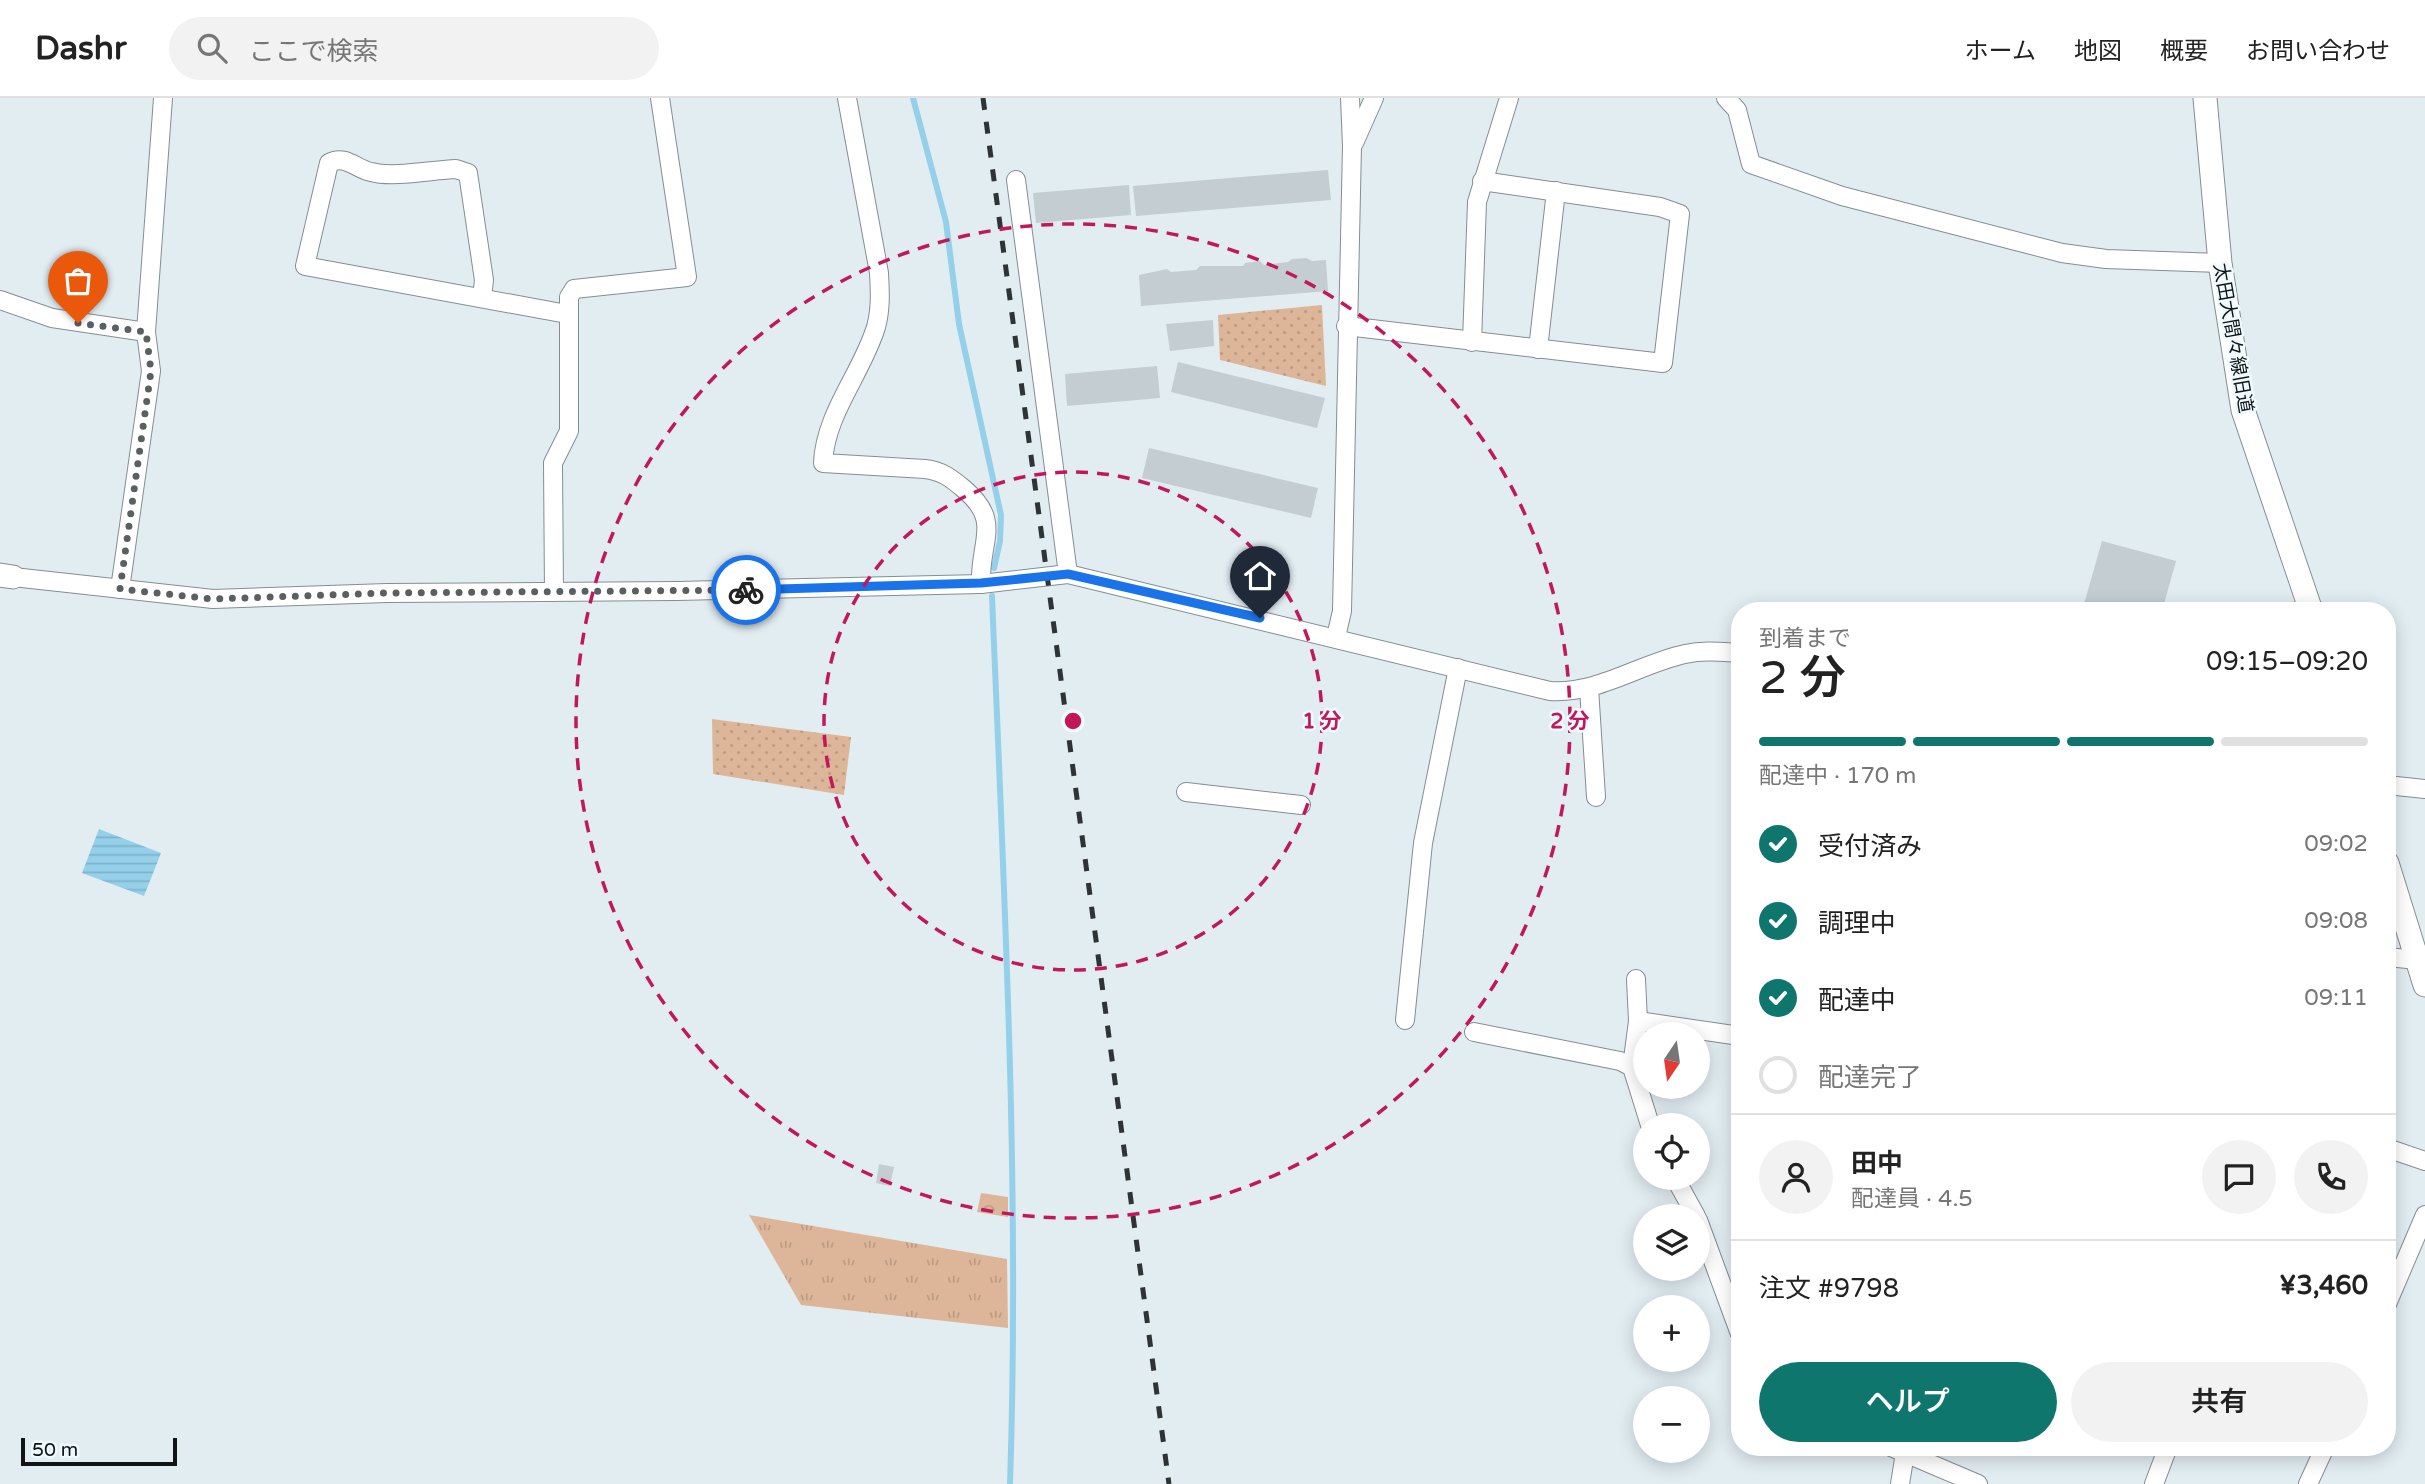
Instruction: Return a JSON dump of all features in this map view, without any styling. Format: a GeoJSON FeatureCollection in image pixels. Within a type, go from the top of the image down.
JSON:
{"type":"FeatureCollection","features":[{"type":"Feature","properties":{"kind":"street"},"geometry":{"type":"LineString","coordinates":[[120,589],[151,371],[146,332],[163,98]]}},
{"type":"Feature","properties":{"kind":"street"},"geometry":{"type":"LineString","coordinates":[[554,592],[553,463],[569,431],[569,297],[575,289],[687,276],[660,98]]}},
{"type":"Feature","properties":{"kind":"street"},"geometry":{"type":"LineString","coordinates":[[847,98],[878,272],[880,299],[870,344],[831,425],[823,463],[925,469],[940,471],[951,478],[978,501],[988,522],[980,565],[981,583]]}},
{"type":"Feature","properties":{"kind":"street"},"geometry":{"type":"LineString","coordinates":[[1336,637],[1342,611],[1346,326],[1352,146],[1350,98]]}},
{"type":"Feature","properties":{"kind":"street"},"geometry":{"type":"LineString","coordinates":[[1352,146],[1374,98]]}},
{"type":"Feature","properties":{"kind":"street"},"geometry":{"type":"LineString","coordinates":[[1472,342],[1477,202],[1509,98]]}},
{"type":"Feature","properties":{"kind":"street"},"geometry":{"type":"LineString","coordinates":[[1726,98],[1737,110],[1751,164],[1842,196],[2062,253],[2106,259],[2220,263]]}},
{"type":"Feature","properties":{"kind":"street","name":"太田大間々線旧道"},"geometry":{"type":"LineString","coordinates":[[2206,98],[2220,263],[2243,410],[2308,602]]}},
{"type":"Feature","properties":{"kind":"street"},"geometry":{"type":"LineString","coordinates":[[482,298],[484,280],[468,173],[456,169],[376,173],[344,160],[337,159],[329,163],[306,266],[567,314]]}},
{"type":"Feature","properties":{"kind":"street"},"geometry":{"type":"LineString","coordinates":[[1016,180],[1068,574]]}},
{"type":"Feature","properties":{"kind":"street"},"geometry":{"type":"LineString","coordinates":[[1346,326],[1663,363],[1680,214],[1660,206],[1482,181]]}},
{"type":"Feature","properties":{"kind":"street"},"geometry":{"type":"LineString","coordinates":[[1538,349],[1556,191]]}},
{"type":"Feature","properties":{"kind":"street"},"geometry":{"type":"LineString","coordinates":[[0,300],[52,318],[146,332]]}},
{"type":"Feature","properties":{"kind":"street"},"geometry":{"type":"LineString","coordinates":[[7,576],[213,599],[387,593],[981,583],[1068,574],[1550,691],[1589,688],[1684,654],[1709,651],[1731,652]]}},
{"type":"Feature","properties":{"kind":"street"},"geometry":{"type":"LineString","coordinates":[[1405,1020],[1423,843],[1458,668]]}},
{"type":"Feature","properties":{"kind":"street"},"geometry":{"type":"LineString","coordinates":[[1589,688],[1596,797]]}},
{"type":"Feature","properties":{"kind":"street"},"geometry":{"type":"LineString","coordinates":[[2396,786],[2425,789]]}},
{"type":"Feature","properties":{"kind":"street"},"geometry":{"type":"LineString","coordinates":[[1186,792],[1301,805]]}},
{"type":"Feature","properties":{"kind":"street"},"geometry":{"type":"LineString","coordinates":[[2396,891],[2425,985]]}},
{"type":"Feature","properties":{"kind":"street"},"geometry":{"type":"LineString","coordinates":[[2396,958],[2418,960]]}},
{"type":"Feature","properties":{"kind":"street"},"geometry":{"type":"LineString","coordinates":[[1636,979],[1638,1021],[1632,1067],[1646,1113]]}},
{"type":"Feature","properties":{"kind":"street"},"geometry":{"type":"LineString","coordinates":[[1638,1021],[1731,1035]]}},
{"type":"Feature","properties":{"kind":"street"},"geometry":{"type":"LineString","coordinates":[[1474,1032],[1620,1061],[1632,1067]]}},
{"type":"Feature","properties":{"kind":"street"},"geometry":{"type":"LineString","coordinates":[[2396,1151],[2425,1161]]}},
{"type":"Feature","properties":{"kind":"street"},"geometry":{"type":"LineString","coordinates":[[2396,1283],[2425,1214]]}},
{"type":"Feature","properties":{"kind":"street"},"geometry":{"type":"LineString","coordinates":[[1710,1253],[1731,1310]]}},
{"type":"Feature","properties":{"kind":"street"},"geometry":{"type":"LineString","coordinates":[[1898,1456],[1900,1484]]}},
{"type":"Feature","properties":{"kind":"street"},"geometry":{"type":"LineString","coordinates":[[1912,1456],[1978,1484]]}},
{"type":"Feature","properties":{"kind":"street"},"geometry":{"type":"LineString","coordinates":[[2154,1484],[2165,1456]]}},
{"type":"Feature","properties":{"kind":"street"},"geometry":{"type":"LineString","coordinates":[[2308,1484],[2321,1456]]}},
{"type":"Feature","properties":{"kind":"green space"},"geometry":{"type":"Polygon","coordinates":[[[1322,305],[1326,386],[1220,360],[1218,315],[1322,305]]]}},
{"type":"Feature","properties":{"kind":"green space"},"geometry":{"type":"Polygon","coordinates":[[[712,719],[851,737],[844,795],[713,774],[712,719]]]}},
{"type":"Feature","properties":{"kind":"green space"},"geometry":{"type":"Polygon","coordinates":[[[981,1193],[1008,1197],[1008,1217],[977,1212],[981,1193]]]}},
{"type":"Feature","properties":{"kind":"green space"},"geometry":{"type":"Polygon","coordinates":[[[749,1215],[1007,1259],[1008,1328],[801,1305],[749,1215]]]}},
{"type":"Feature","properties":{"kind":"water"},"geometry":{"type":"Polygon","coordinates":[[[99,829],[161,853],[144,896],[82,873],[99,829]]]}},
{"type":"Feature","properties":{"kind":"building"},"geometry":{"type":"Polygon","coordinates":[[[1328,170],[1331,200],[1136,216],[1133,186],[1328,170]]]}},
{"type":"Feature","properties":{"kind":"building"},"geometry":{"type":"Polygon","coordinates":[[[1129,185],[1131,215],[1036,223],[1033,193],[1129,185]]]}},
{"type":"Feature","properties":{"kind":"building"},"geometry":{"type":"Polygon","coordinates":[[[1306,258],[1312,261],[1326,260],[1328,291],[1141,306],[1139,275],[1167,269],[1171,272],[1196,270],[1200,266],[1243,266],[1245,263],[1260,261],[1264,265],[1306,258]]]}},
{"type":"Feature","properties":{"kind":"building"},"geometry":{"type":"Polygon","coordinates":[[[1213,320],[1214,346],[1170,351],[1166,324],[1213,320]]]}},
{"type":"Feature","properties":{"kind":"building"},"geometry":{"type":"Polygon","coordinates":[[[1178,362],[1325,398],[1317,428],[1171,392],[1178,362]]]}},
{"type":"Feature","properties":{"kind":"building"},"geometry":{"type":"Polygon","coordinates":[[[1157,366],[1160,398],[1067,406],[1065,374],[1157,366]]]}},
{"type":"Feature","properties":{"kind":"building"},"geometry":{"type":"Polygon","coordinates":[[[1149,448],[1318,488],[1311,518],[1142,478],[1149,448]]]}},
{"type":"Feature","properties":{"kind":"building"},"geometry":{"type":"Polygon","coordinates":[[[2102,541],[2176,561],[2165,602],[2085,602],[2102,541]]]}},
{"type":"Feature","properties":{"kind":"building"},"geometry":{"type":"Polygon","coordinates":[[[879,1164],[894,1167],[890,1186],[876,1183],[879,1164]]]}},
{"type":"Feature","properties":{"kind":"waterway"},"geometry":{"type":"LineString","coordinates":[[913,98],[946,222],[959,324],[1001,515],[1000,541],[994,568]]}},
{"type":"Feature","properties":{"kind":"waterway"},"geometry":{"type":"LineString","coordinates":[[992,596],[1012,1151],[1013,1373],[1010,1484]]}},
{"type":"Feature","properties":{"kind":"railway"},"geometry":{"type":"LineString","coordinates":[[983,98],[1169,1484]]}},
{"type":"Feature","properties":{"kind":"way so far"},"geometry":{"type":"LineString","coordinates":[[78,323],[146,332],[151,371],[120,589],[213,599],[387,593],[746,590]]}},
{"type":"Feature","properties":{"kind":"route"},"geometry":{"type":"LineString","coordinates":[[746,590],[981,583],[1068,574],[1260,618]]}}]}
